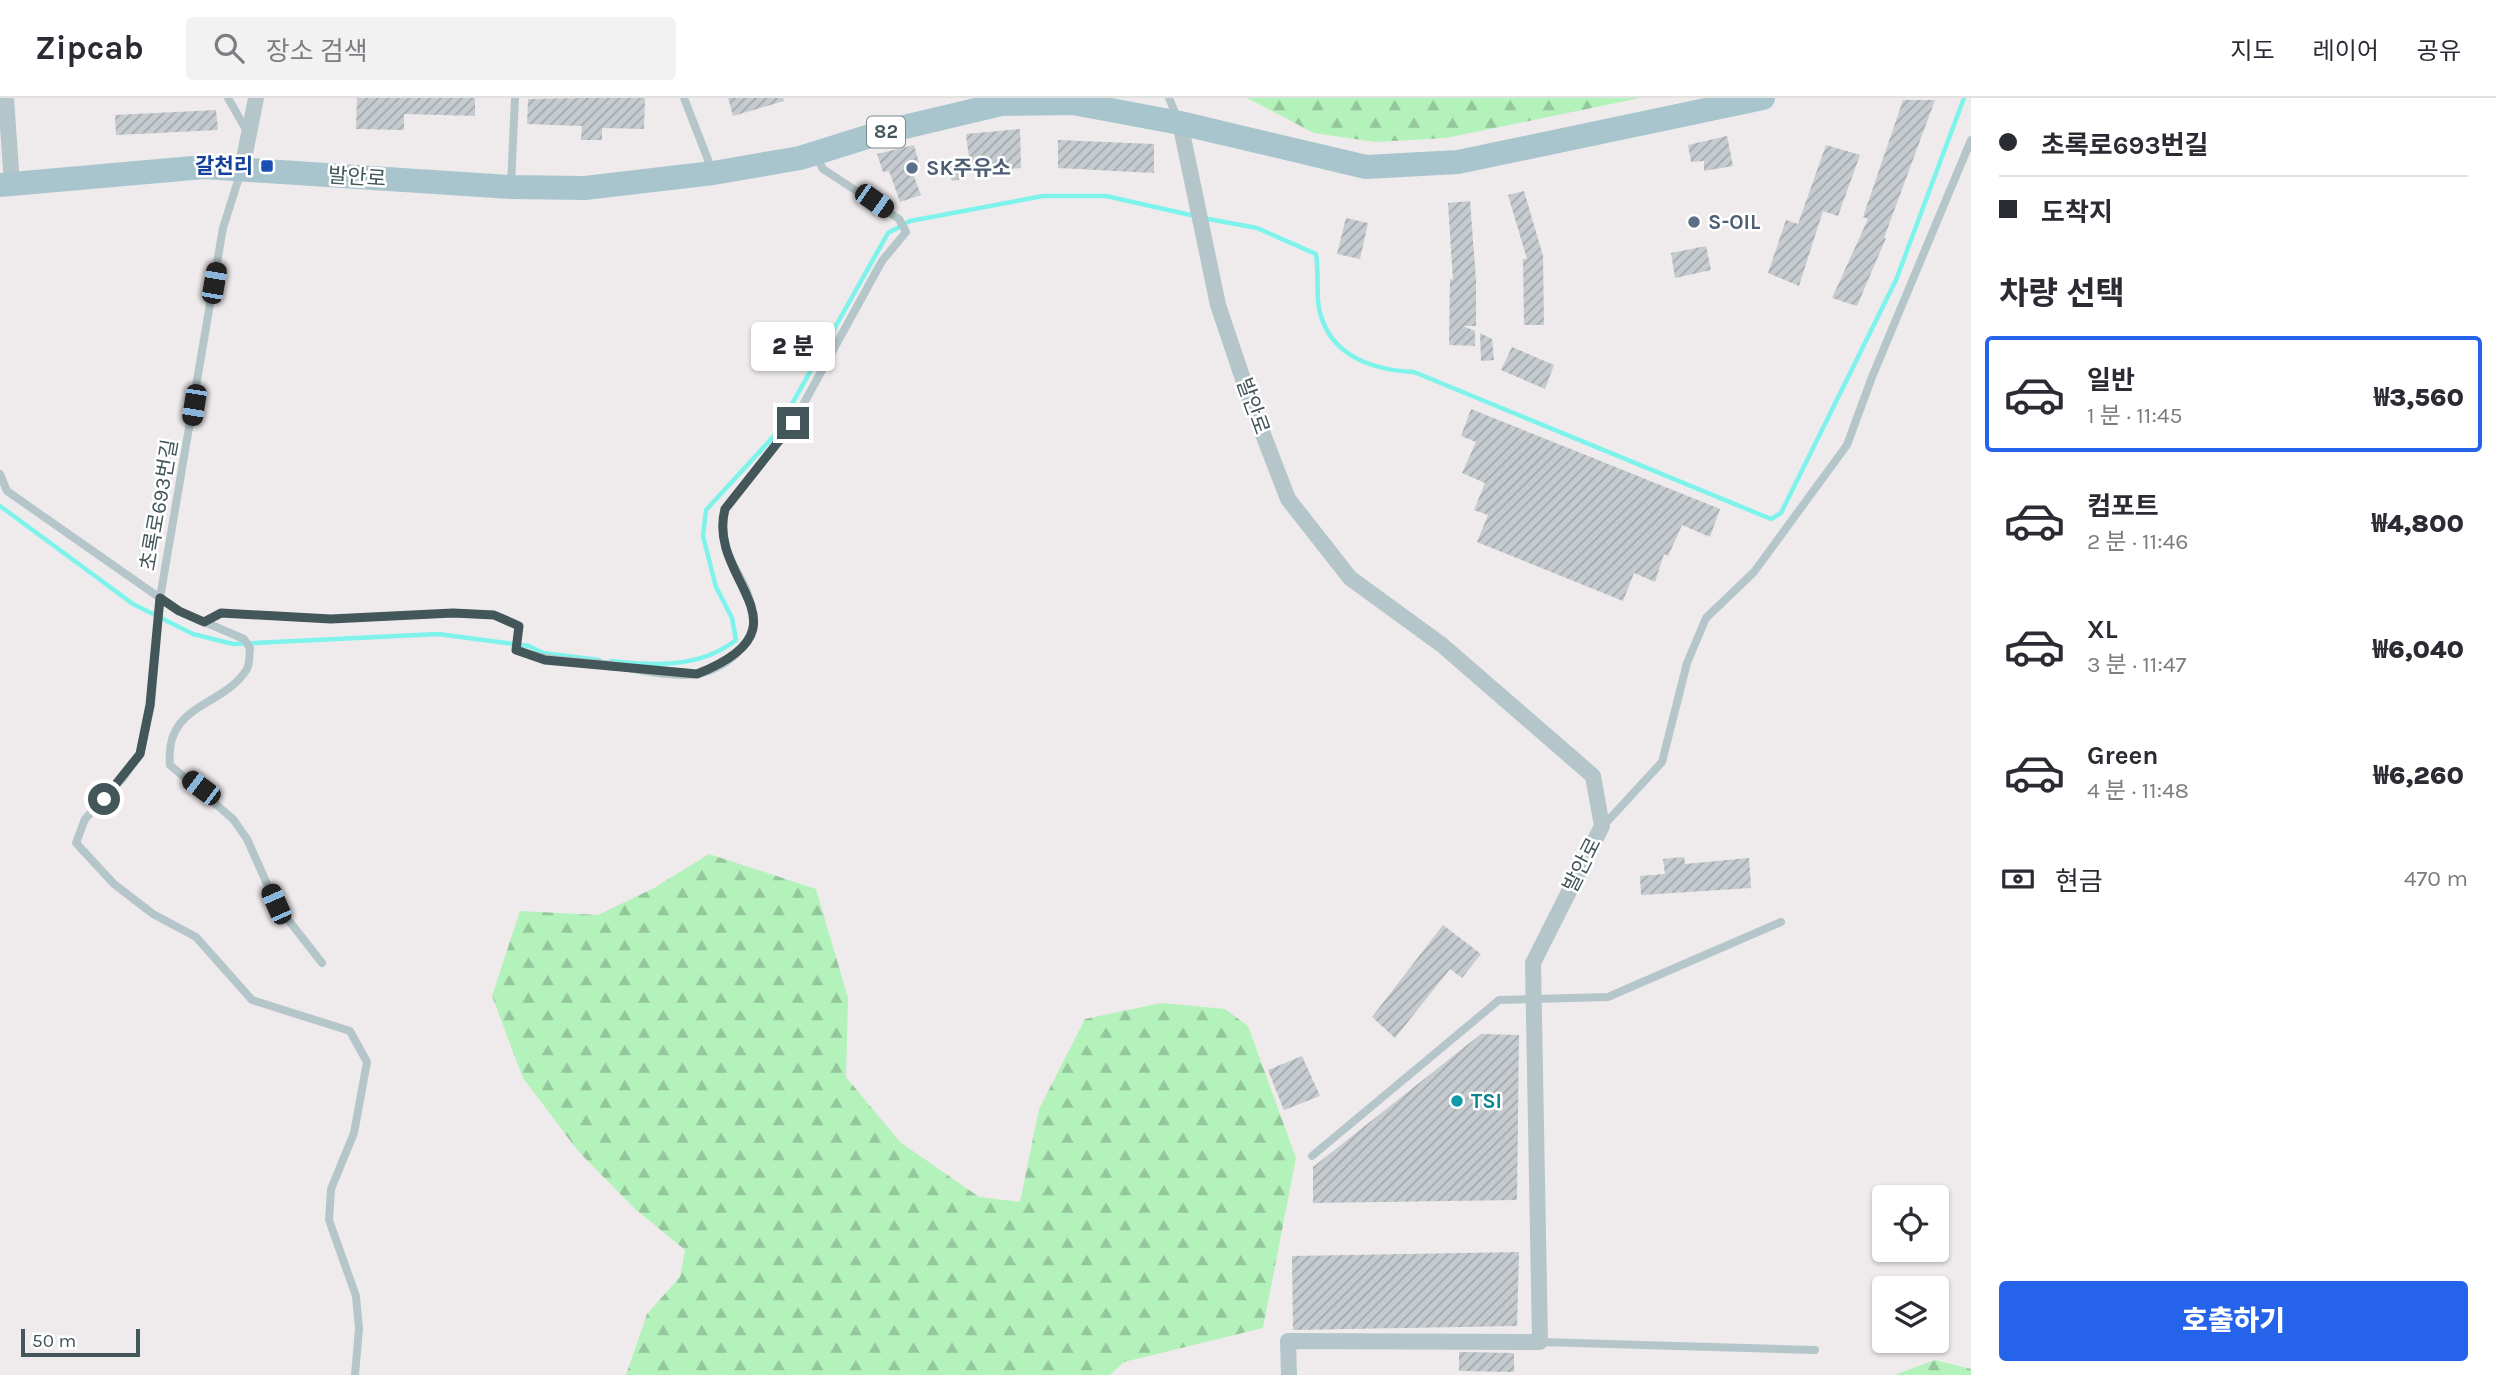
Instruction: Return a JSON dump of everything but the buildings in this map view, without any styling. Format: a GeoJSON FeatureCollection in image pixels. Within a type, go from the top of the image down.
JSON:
{"type":"FeatureCollection","features":[{"type":"Feature","properties":{"kind":"main road","name":"발안로"},"geometry":{"type":"LineString","coordinates":[[6,184],[204,167],[511,187],[585,188],[713,173],[815,153],[883,132],[1000,104],[1073,103],[1180,123],[1366,167],[1458,162],[1763,98]]}},
{"type":"Feature","properties":{"kind":"street"},"geometry":{"type":"LineString","coordinates":[[6,98],[6,184]]}},
{"type":"Feature","properties":{"kind":"street"},"geometry":{"type":"LineString","coordinates":[[242,169],[256,98]]}},
{"type":"Feature","properties":{"kind":"street","name":"발안로"},"geometry":{"type":"LineString","coordinates":[[1180,123],[1218,306],[1288,499],[1350,578],[1442,645],[1593,776],[1602,826],[1533,963],[1540,1342]]}},
{"type":"Feature","properties":{"kind":"street"},"geometry":{"type":"LineString","coordinates":[[1289,1375],[1288,1340],[1540,1342]]}},
{"type":"Feature","properties":{"kind":"lane"},"geometry":{"type":"LineString","coordinates":[[228,98],[248,133]]}},
{"type":"Feature","properties":{"kind":"lane"},"geometry":{"type":"LineString","coordinates":[[511,187],[515,98]]}},
{"type":"Feature","properties":{"kind":"lane"},"geometry":{"type":"LineString","coordinates":[[684,98],[713,173]]}},
{"type":"Feature","properties":{"kind":"lane","name":"발안로"},"geometry":{"type":"LineString","coordinates":[[1169,98],[1180,123]]}},
{"type":"Feature","properties":{"kind":"lane"},"geometry":{"type":"LineString","coordinates":[[1602,826],[1662,762],[1687,663],[1706,618],[1754,572],[1847,445],[1872,377],[1971,140]]}},
{"type":"Feature","properties":{"kind":"lane"},"geometry":{"type":"LineString","coordinates":[[204,622],[221,613],[331,619],[453,613],[494,615],[519,626],[516,650],[545,660],[697,674],[739,653],[750,636],[754,618],[747,592],[725,551],[720,526],[725,509],[793,423],[882,261],[906,232],[899,219],[823,169],[815,153]]}},
{"type":"Feature","properties":{"kind":"lane","name":"초록로693번길"},"geometry":{"type":"LineString","coordinates":[[242,169],[221,242],[160,598],[150,705],[140,754],[123,778],[85,819],[76,844],[114,884],[153,914],[195,937],[251,1000],[350,1031],[367,1062],[354,1133],[331,1189],[329,1220],[356,1296],[359,1329],[355,1375]]}},
{"type":"Feature","properties":{"kind":"lane"},"geometry":{"type":"LineString","coordinates":[[0,474],[7,491],[160,598],[179,611],[244,639],[250,648],[248,667],[234,684],[193,709],[172,736],[168,750],[170,765],[233,819],[247,839],[276,904],[322,963]]}},
{"type":"Feature","properties":{"kind":"lane"},"geometry":{"type":"LineString","coordinates":[[1312,1156],[1499,1000],[1608,998],[1781,922]]}},
{"type":"Feature","properties":{"kind":"lane"},"geometry":{"type":"LineString","coordinates":[[1540,1342],[1815,1350]]}},
{"type":"Feature","properties":{"kind":"green space"},"geometry":{"type":"Polygon","coordinates":[[[1247,98],[1640,98],[1446,138],[1375,142],[1314,133],[1247,98]]]}},
{"type":"Feature","properties":{"kind":"green space"},"geometry":{"type":"Polygon","coordinates":[[[709,854],[816,889],[848,998],[846,1077],[900,1142],[979,1197],[1020,1202],[1039,1109],[1085,1019],[1161,1003],[1225,1009],[1248,1026],[1296,1158],[1263,1328],[1124,1362],[1110,1375],[626,1375],[647,1314],[680,1277],[685,1250],[634,1208],[578,1151],[523,1078],[492,996],[520,911],[598,915],[654,888],[709,854]]]}},
{"type":"Feature","properties":{"kind":"green space"},"geometry":{"type":"Polygon","coordinates":[[[1935,1360],[1971,1369],[1971,1375],[1894,1375],[1935,1360]]]}},
{"type":"Feature","properties":{"kind":"waterway"},"geometry":{"type":"LineString","coordinates":[[1203,218],[1257,228],[1316,254],[1318,302],[1324,324],[1332,338],[1354,357],[1382,368],[1414,372],[1771,519],[1781,513],[1896,280],[1964,98]]}},
{"type":"Feature","properties":{"kind":"waterway"},"geometry":{"type":"LineString","coordinates":[[611,661],[676,663],[707,656],[736,640],[732,618],[716,587],[703,536],[706,510],[774,436],[888,233],[910,221],[1043,196],[1106,196],[1195,216]]}},
{"type":"Feature","properties":{"kind":"waterway"},"geometry":{"type":"LineString","coordinates":[[0,506],[133,604],[193,634],[233,644],[438,634],[529,646],[543,653],[599,660]]}},
{"type":"Feature","properties":{"kind":"place","name":"갈천리"},"geometry":{"type":"Point","coordinates":[267,166]}},
{"type":"Feature","properties":{"kind":"place","name":"SK주유소"},"geometry":{"type":"Point","coordinates":[912,168]}},
{"type":"Feature","properties":{"kind":"place","name":"S-OIL"},"geometry":{"type":"Point","coordinates":[1694,222]}},
{"type":"Feature","properties":{"kind":"place","name":"TSI"},"geometry":{"type":"Point","coordinates":[1457,1101]}},
{"type":"Feature","properties":{"kind":"route"},"geometry":{"type":"LineString","coordinates":[[104,799],[140,754],[150,705],[160,598],[179,611],[204,622],[221,613],[331,619],[371,615],[494,615],[519,626],[516,650],[545,660],[697,674],[713,668],[739,653],[750,636],[754,618],[742,581],[725,551],[720,526],[725,509],[793,423]]}}]}
